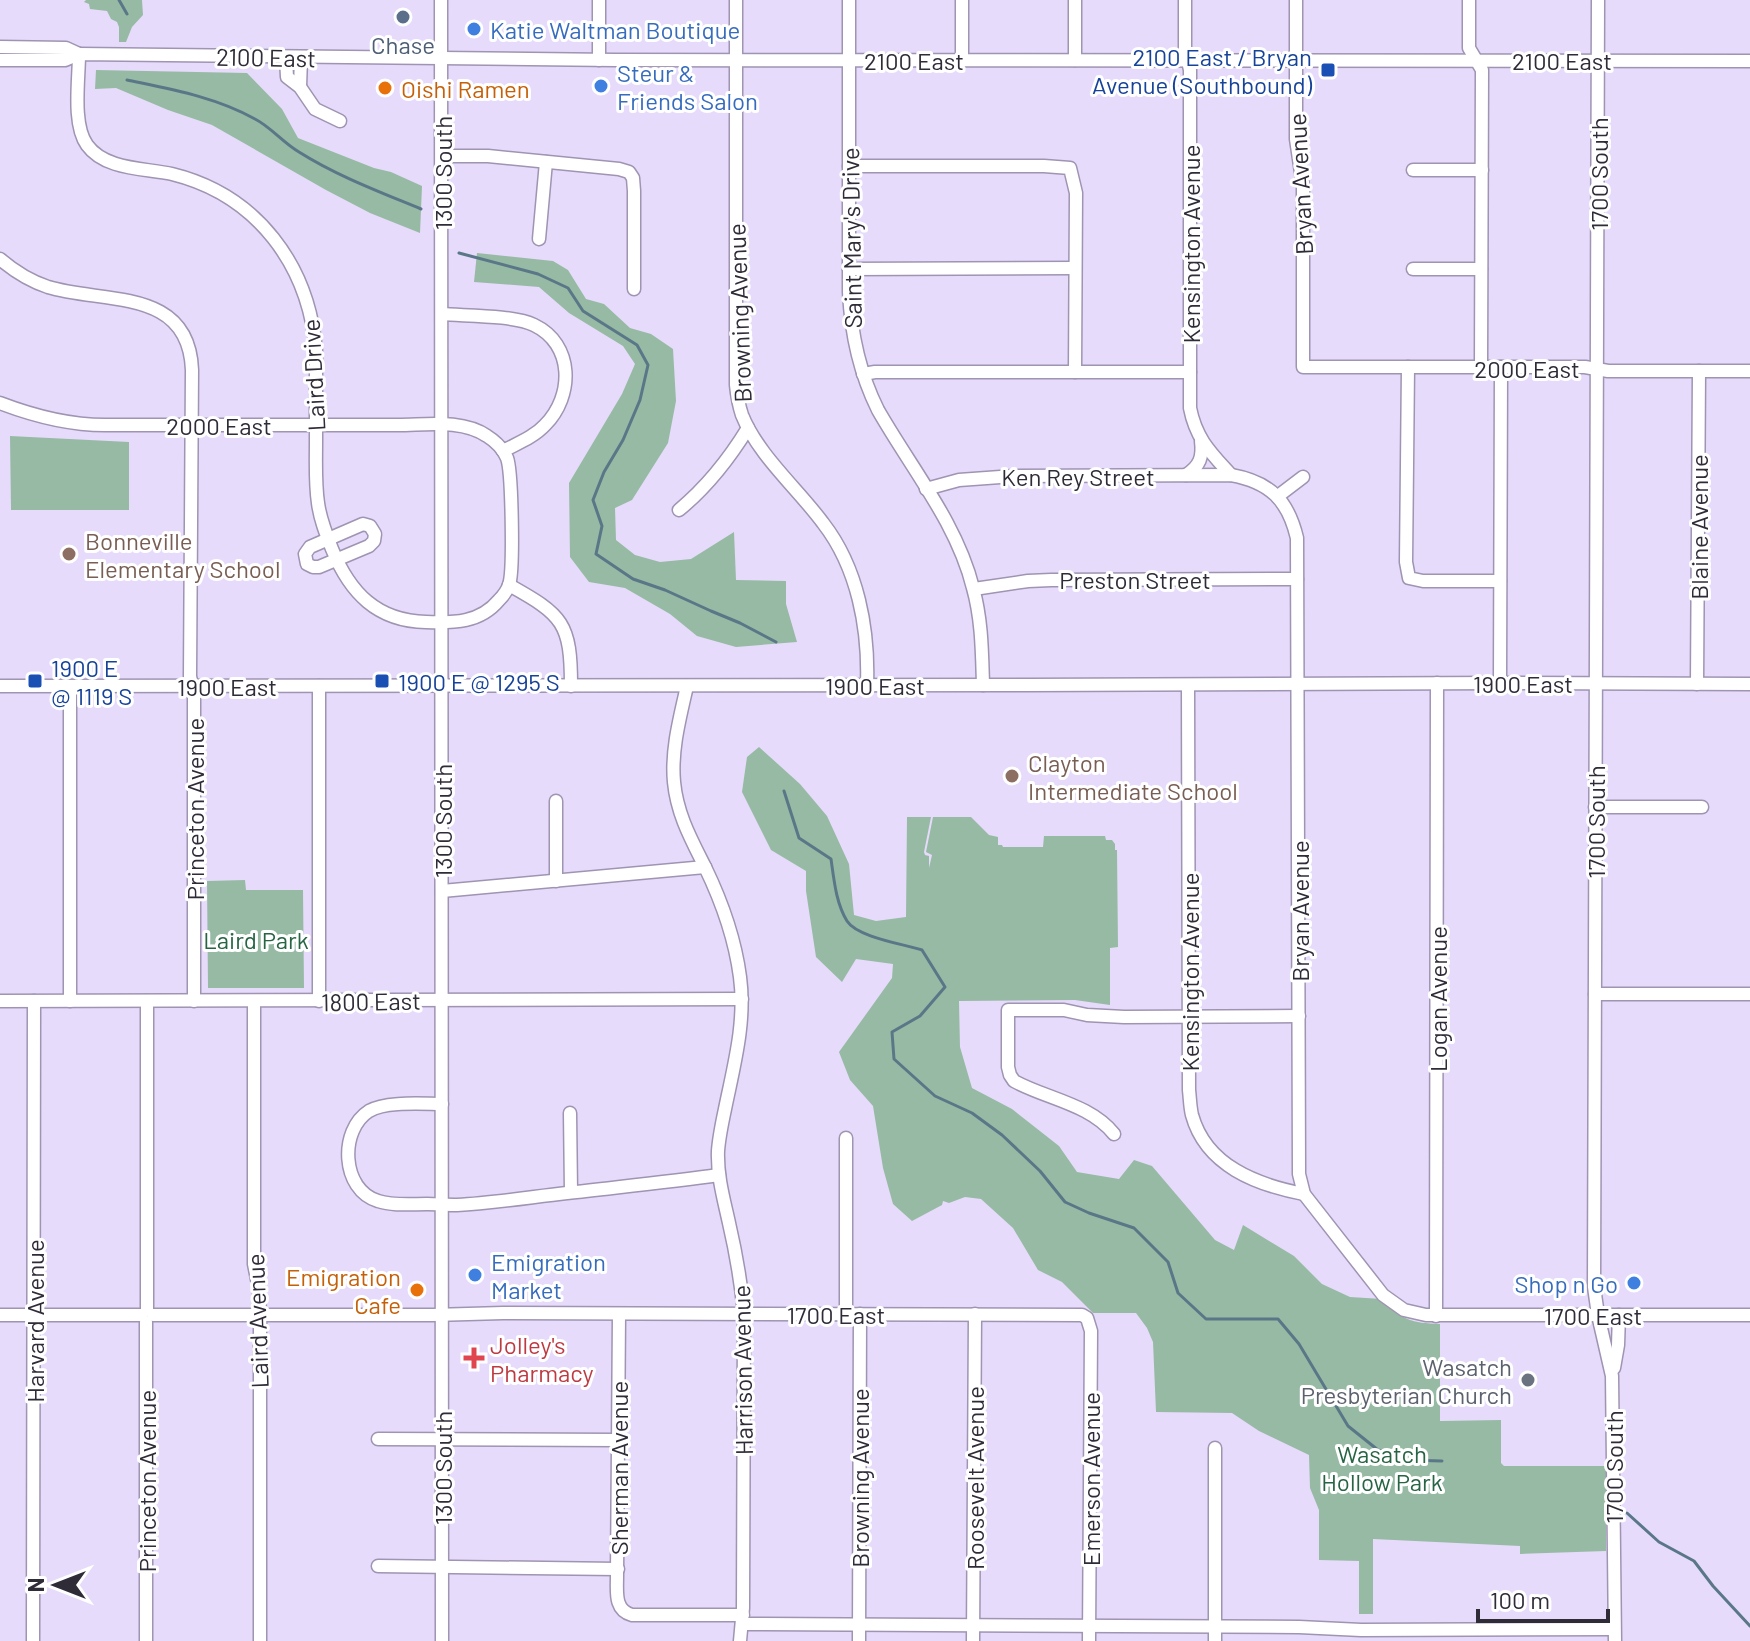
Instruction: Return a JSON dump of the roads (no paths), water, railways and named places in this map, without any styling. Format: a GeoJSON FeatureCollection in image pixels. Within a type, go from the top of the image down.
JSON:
{"type":"FeatureCollection","features":[{"type":"Feature","properties":{"kind":"street","name":"1300 South"},"geometry":{"type":"LineString","coordinates":[[441,0],[442,1641]]}},
{"type":"Feature","properties":{"kind":"street"},"geometry":{"type":"LineString","coordinates":[[599,0],[599,60]]}},
{"type":"Feature","properties":{"kind":"street","name":"Browning Avenue"},"geometry":{"type":"LineString","coordinates":[[736,0],[736,385],[748,428],[825,524],[846,562],[863,617],[867,685]]}},
{"type":"Feature","properties":{"kind":"street","name":"Saint Mary's Drive"},"geometry":{"type":"LineString","coordinates":[[849,0],[849,269],[852,334],[863,374],[878,410],[955,540],[974,589],[981,636],[983,685]]}},
{"type":"Feature","properties":{"kind":"street"},"geometry":{"type":"LineString","coordinates":[[962,0],[962,60]]}},
{"type":"Feature","properties":{"kind":"street"},"geometry":{"type":"LineString","coordinates":[[1075,0],[1075,60]]}},
{"type":"Feature","properties":{"kind":"street","name":"Kensington Avenue"},"geometry":{"type":"LineString","coordinates":[[1185,0],[1185,48],[1190,70],[1190,408],[1201,441],[1231,475]]}},
{"type":"Feature","properties":{"kind":"street","name":"Bryan Avenue"},"geometry":{"type":"LineString","coordinates":[[1296,0],[1296,139],[1303,186],[1303,367]]}},
{"type":"Feature","properties":{"kind":"street"},"geometry":{"type":"LineString","coordinates":[[1469,0],[1469,48],[1482,70],[1481,367]]}},
{"type":"Feature","properties":{"kind":"street","name":"1700 South"},"geometry":{"type":"LineString","coordinates":[[1598,0],[1594,1287],[1612,1376],[1614,1635]]}},
{"type":"Feature","properties":{"kind":"street","name":"2100 East"},"geometry":{"type":"LineString","coordinates":[[0,47],[66,48],[79,54],[286,58],[1750,61]]}},
{"type":"Feature","properties":{"kind":"street","name":"2100 East"},"geometry":{"type":"LineString","coordinates":[[0,60],[65,60],[79,54]]}},
{"type":"Feature","properties":{"kind":"street","name":"Laird Drive"},"geometry":{"type":"LineString","coordinates":[[79,54],[79,127],[84,141],[94,152],[115,164],[175,175],[222,194],[261,224],[285,254],[302,284],[312,318],[316,351],[317,493],[320,516],[336,560],[356,592],[383,612],[409,620],[442,622],[482,615],[509,585]]}},
{"type":"Feature","properties":{"kind":"street"},"geometry":{"type":"LineString","coordinates":[[286,58],[286,75],[300,87],[315,109],[340,121]]}},
{"type":"Feature","properties":{"kind":"street"},"geometry":{"type":"LineString","coordinates":[[300,87],[301,58]]}},
{"type":"Feature","properties":{"kind":"street"},"geometry":{"type":"LineString","coordinates":[[442,156],[488,156],[626,170],[631,174],[634,191],[634,289]]}},
{"type":"Feature","properties":{"kind":"street"},"geometry":{"type":"LineString","coordinates":[[539,239],[546,162]]}},
{"type":"Feature","properties":{"kind":"street"},"geometry":{"type":"LineString","coordinates":[[849,166],[1070,168],[1076,193],[1075,372]]}},
{"type":"Feature","properties":{"kind":"street"},"geometry":{"type":"LineString","coordinates":[[1413,170],[1482,170]]}},
{"type":"Feature","properties":{"kind":"street","name":"Princeton Avenue"},"geometry":{"type":"LineString","coordinates":[[0,259],[24,277],[49,287],[155,308],[171,319],[182,333],[192,362],[190,676],[194,697],[194,1001]]}},
{"type":"Feature","properties":{"kind":"street"},"geometry":{"type":"LineString","coordinates":[[849,269],[1075,268]]}},
{"type":"Feature","properties":{"kind":"street"},"geometry":{"type":"LineString","coordinates":[[1413,269],[1481,269]]}},
{"type":"Feature","properties":{"kind":"street"},"geometry":{"type":"LineString","coordinates":[[442,314],[526,322],[551,337],[562,354],[566,372],[564,391],[553,415],[538,431],[503,451],[511,479],[509,585],[546,607],[559,621],[570,648],[571,686]]}},
{"type":"Feature","properties":{"kind":"street","name":"2000 East"},"geometry":{"type":"LineString","coordinates":[[1303,367],[1750,371]]}},
{"type":"Feature","properties":{"kind":"street"},"geometry":{"type":"LineString","coordinates":[[1408,367],[1406,562],[1409,578],[1423,581],[1500,581]]}},
{"type":"Feature","properties":{"kind":"street"},"geometry":{"type":"LineString","coordinates":[[1500,683],[1501,367]]}},
{"type":"Feature","properties":{"kind":"street","name":"Blaine Avenue"},"geometry":{"type":"LineString","coordinates":[[1697,684],[1699,371]]}},
{"type":"Feature","properties":{"kind":"street"},"geometry":{"type":"LineString","coordinates":[[863,374],[1190,372]]}},
{"type":"Feature","properties":{"kind":"street","name":"2000 East"},"geometry":{"type":"LineString","coordinates":[[0,403],[38,416],[79,424],[442,425],[472,428],[486,435],[503,451]]}},
{"type":"Feature","properties":{"kind":"street"},"geometry":{"type":"LineString","coordinates":[[679,510],[718,472],[748,428]]}},
{"type":"Feature","properties":{"kind":"street"},"geometry":{"type":"LineString","coordinates":[[1186,475],[1200,462],[1201,441]]}},
{"type":"Feature","properties":{"kind":"street"},"geometry":{"type":"LineString","coordinates":[[1231,475],[1256,482],[1278,496],[1303,477]]}},
{"type":"Feature","properties":{"kind":"street","name":"Ken Rey Street"},"geometry":{"type":"LineString","coordinates":[[926,489],[959,480],[1000,476],[1231,475]]}},
{"type":"Feature","properties":{"kind":"street","name":"Bryan Avenue"},"geometry":{"type":"LineString","coordinates":[[1278,496],[1287,507],[1297,538],[1299,1174],[1304,1194]]}},
{"type":"Feature","properties":{"kind":"street"},"geometry":{"type":"LineString","coordinates":[[363,524],[370,526],[375,538],[372,544],[336,560],[316,568],[310,566],[305,561],[308,549],[328,539],[363,524]]}},
{"type":"Feature","properties":{"kind":"street","name":"Preston Street"},"geometry":{"type":"LineString","coordinates":[[974,589],[1051,580],[1297,579]]}},
{"type":"Feature","properties":{"kind":"street","name":"Logan Avenue"},"geometry":{"type":"LineString","coordinates":[[1436,1316],[1437,683]]}},
{"type":"Feature","properties":{"kind":"street","name":"1900 East"},"geometry":{"type":"LineString","coordinates":[[0,686],[1750,684]]}},
{"type":"Feature","properties":{"kind":"street","name":"Kensington Avenue"},"geometry":{"type":"LineString","coordinates":[[1188,685],[1189,1090],[1192,1115],[1200,1134],[1221,1160],[1234,1170],[1247,1177],[1304,1194]]}},
{"type":"Feature","properties":{"kind":"street"},"geometry":{"type":"LineString","coordinates":[[70,686],[70,1001]]}},
{"type":"Feature","properties":{"kind":"street"},"geometry":{"type":"LineString","coordinates":[[319,686],[319,1001]]}},
{"type":"Feature","properties":{"kind":"street","name":"Harrison Avenue"},"geometry":{"type":"LineString","coordinates":[[687,686],[674,754],[677,801],[686,832],[705,867],[729,927],[742,999],[740,1037],[718,1148],[719,1175],[739,1268],[744,1313],[740,1641]]}},
{"type":"Feature","properties":{"kind":"street"},"geometry":{"type":"LineString","coordinates":[[556,801],[556,881]]}},
{"type":"Feature","properties":{"kind":"street"},"geometry":{"type":"LineString","coordinates":[[1595,807],[1702,807]]}},
{"type":"Feature","properties":{"kind":"street"},"geometry":{"type":"LineString","coordinates":[[442,891],[705,867]]}},
{"type":"Feature","properties":{"kind":"street"},"geometry":{"type":"LineString","coordinates":[[1595,994],[1750,994]]}},
{"type":"Feature","properties":{"kind":"street","name":"1800 East"},"geometry":{"type":"LineString","coordinates":[[0,1001],[742,999]]}},
{"type":"Feature","properties":{"kind":"street","name":"Harvard Avenue"},"geometry":{"type":"LineString","coordinates":[[33,1641],[34,1001]]}},
{"type":"Feature","properties":{"kind":"street","name":"Princeton Avenue"},"geometry":{"type":"LineString","coordinates":[[146,1641],[147,1001]]}},
{"type":"Feature","properties":{"kind":"street","name":"Laird Avenue"},"geometry":{"type":"LineString","coordinates":[[254,1002],[254,1264],[260,1315],[260,1641]]}},
{"type":"Feature","properties":{"kind":"street"},"geometry":{"type":"LineString","coordinates":[[1114,1134],[1092,1114],[1014,1081],[1008,1067],[1008,1010],[1064,1010],[1087,1015],[1299,1016]]}},
{"type":"Feature","properties":{"kind":"street"},"geometry":{"type":"LineString","coordinates":[[442,1104],[383,1106],[368,1111],[359,1120],[351,1133],[349,1160],[355,1184],[364,1194],[376,1201],[392,1204],[463,1204],[719,1175]]}},
{"type":"Feature","properties":{"kind":"street"},"geometry":{"type":"LineString","coordinates":[[570,1113],[571,1192]]}},
{"type":"Feature","properties":{"kind":"street"},"geometry":{"type":"LineString","coordinates":[[846,1138],[846,1314]]}},
{"type":"Feature","properties":{"kind":"street"},"geometry":{"type":"LineString","coordinates":[[1304,1194],[1393,1305],[1415,1314],[1436,1316]]}},
{"type":"Feature","properties":{"kind":"street","name":"1700 East"},"geometry":{"type":"LineString","coordinates":[[0,1315],[744,1313],[1077,1314],[1087,1318]]}},
{"type":"Feature","properties":{"kind":"street","name":"Sherman Avenue"},"geometry":{"type":"LineString","coordinates":[[619,1314],[619,1606],[632,1615],[742,1619]]}},
{"type":"Feature","properties":{"kind":"street","name":"Browning Avenue"},"geometry":{"type":"LineString","coordinates":[[859,1641],[860,1314]]}},
{"type":"Feature","properties":{"kind":"street","name":"Roosevelt Avenue"},"geometry":{"type":"LineString","coordinates":[[973,1641],[975,1314]]}},
{"type":"Feature","properties":{"kind":"street"},"geometry":{"type":"LineString","coordinates":[[1612,1376],[1618,1345],[1619,1315]]}},
{"type":"Feature","properties":{"kind":"street","name":"1700 East"},"geometry":{"type":"LineString","coordinates":[[1436,1316],[1750,1315]]}},
{"type":"Feature","properties":{"kind":"street","name":"Emerson Avenue"},"geometry":{"type":"LineString","coordinates":[[1087,1318],[1091,1331],[1089,1641]]}},
{"type":"Feature","properties":{"kind":"street"},"geometry":{"type":"LineString","coordinates":[[378,1439],[618,1440]]}},
{"type":"Feature","properties":{"kind":"street"},"geometry":{"type":"LineString","coordinates":[[1215,1448],[1215,1641]]}},
{"type":"Feature","properties":{"kind":"street"},"geometry":{"type":"LineString","coordinates":[[378,1566],[618,1569]]}},
{"type":"Feature","properties":{"kind":"street"},"geometry":{"type":"LineString","coordinates":[[742,1619],[859,1625],[1299,1627],[1347,1635],[1614,1635]]}},
{"type":"Feature","properties":{"kind":"waterway"},"geometry":{"type":"LineString","coordinates":[[119,0],[127,14]]}},
{"type":"Feature","properties":{"kind":"waterway"},"geometry":{"type":"LineString","coordinates":[[127,80],[192,95],[240,111],[261,122],[313,161],[421,209]]}},
{"type":"Feature","properties":{"kind":"waterway"},"geometry":{"type":"LineString","coordinates":[[459,253],[538,274],[568,288],[583,311],[637,345],[648,365],[640,400],[593,500],[602,526],[596,554],[633,579],[740,623],[776,642]]}},
{"type":"Feature","properties":{"kind":"waterway"},"geometry":{"type":"LineString","coordinates":[[784,791],[799,838],[831,859],[838,899],[847,921],[870,936],[922,950],[945,987],[920,1016],[892,1032],[894,1059],[935,1096],[972,1113],[1002,1135],[1040,1171],[1065,1202],[1134,1228],[1168,1262],[1178,1293],[1206,1319],[1278,1319],[1299,1344],[1348,1426],[1378,1450],[1406,1460],[1442,1461]]}},
{"type":"Feature","properties":{"kind":"waterway"},"geometry":{"type":"LineString","coordinates":[[1627,1513],[1659,1542],[1694,1561],[1750,1626]]}},
{"type":"Feature","properties":{"kind":"place","name":"Chase"},"geometry":{"type":"Point","coordinates":[403,17]}},
{"type":"Feature","properties":{"kind":"place","name":"Katie Waltman Boutique"},"geometry":{"type":"Point","coordinates":[474,29]}},
{"type":"Feature","properties":{"kind":"place","name":"2100 East / Bryan Avenue (Southbound)"},"geometry":{"type":"Point","coordinates":[1328,70]}},
{"type":"Feature","properties":{"kind":"place","name":"Steur & Friends Salon"},"geometry":{"type":"Point","coordinates":[601,86]}},
{"type":"Feature","properties":{"kind":"place","name":"Oishi Ramen"},"geometry":{"type":"Point","coordinates":[385,88]}},
{"type":"Feature","properties":{"kind":"place","name":"Bonneville Elementary School"},"geometry":{"type":"Point","coordinates":[69,554]}},
{"type":"Feature","properties":{"kind":"place","name":"1900 E @ 1119 S"},"geometry":{"type":"Point","coordinates":[35,681]}},
{"type":"Feature","properties":{"kind":"place","name":"1900 E @ 1295 S"},"geometry":{"type":"Point","coordinates":[382,681]}},
{"type":"Feature","properties":{"kind":"place","name":"Clayton Intermediate School"},"geometry":{"type":"Point","coordinates":[1012,776]}},
{"type":"Feature","properties":{"kind":"place","name":"Emigration Market"},"geometry":{"type":"Point","coordinates":[475,1275]}},
{"type":"Feature","properties":{"kind":"place","name":"Shop n Go"},"geometry":{"type":"Point","coordinates":[1634,1283]}},
{"type":"Feature","properties":{"kind":"place","name":"Emigration Cafe"},"geometry":{"type":"Point","coordinates":[417,1290]}},
{"type":"Feature","properties":{"kind":"place","name":"Jolley's Pharmacy"},"geometry":{"type":"Point","coordinates":[474,1358]}},
{"type":"Feature","properties":{"kind":"place","name":"Wasatch Presbyterian Church"},"geometry":{"type":"Point","coordinates":[1528,1380]}},
{"type":"Feature","properties":{"kind":"park label","name":"Laird Park"},"geometry":{"type":"Point","coordinates":[256,939]}},
{"type":"Feature","properties":{"kind":"park label","name":"Wasatch Hollow Park"},"geometry":{"type":"Point","coordinates":[1382,1467]}}]}
